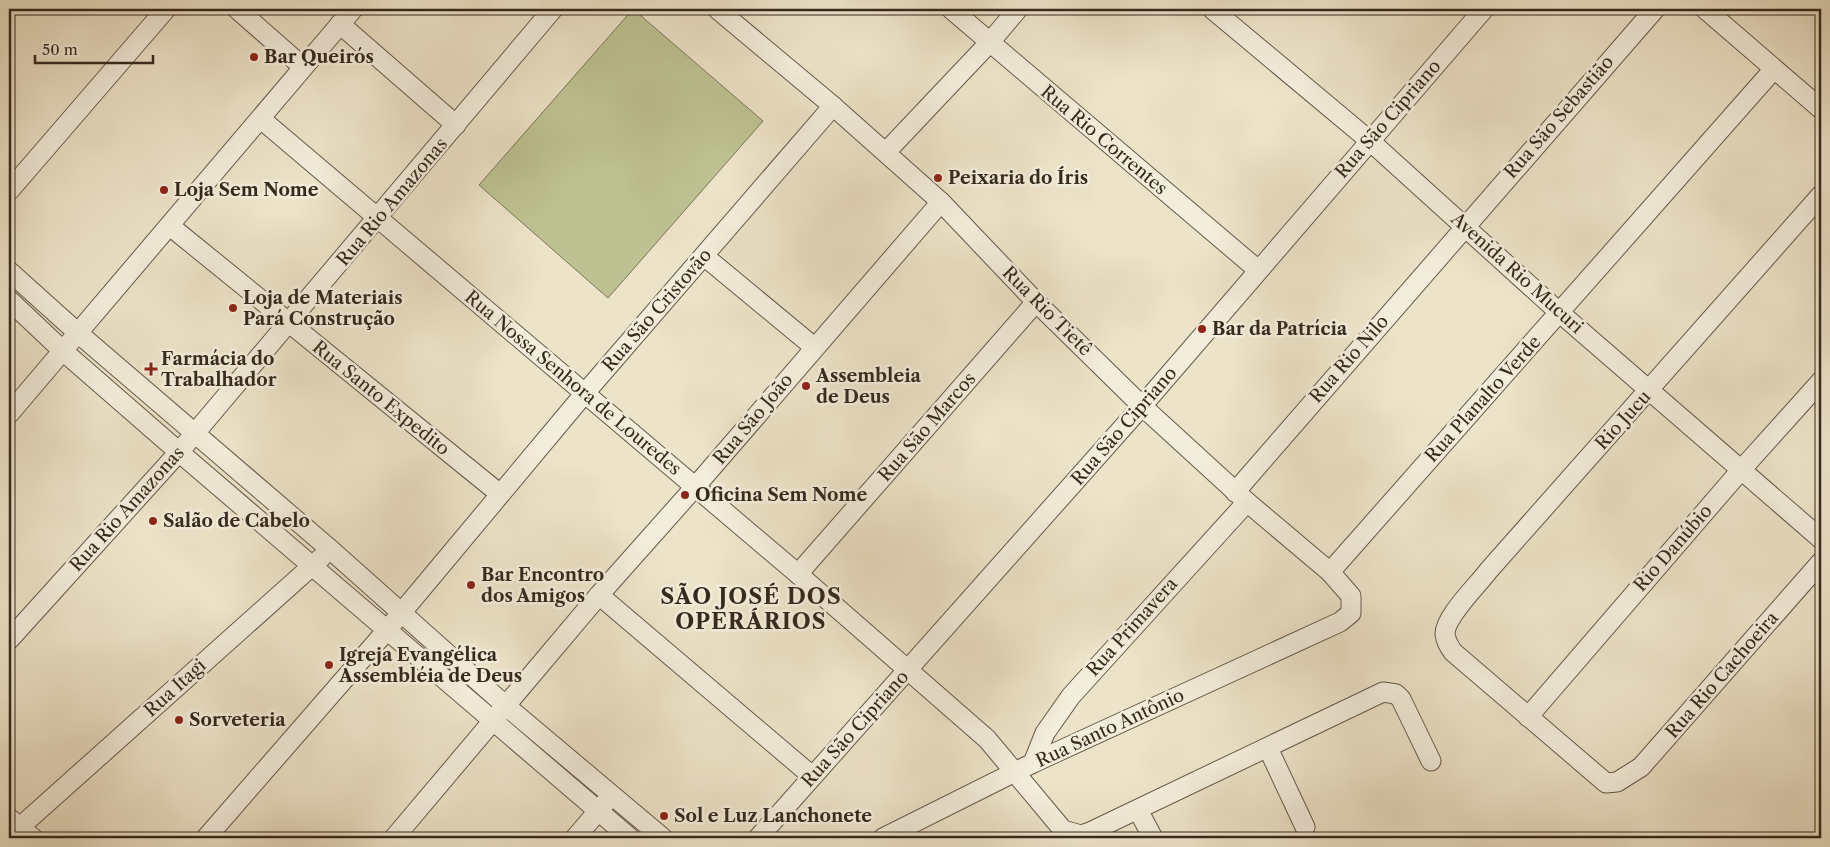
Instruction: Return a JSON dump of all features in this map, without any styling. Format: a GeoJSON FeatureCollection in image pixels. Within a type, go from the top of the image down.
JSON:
{"type":"FeatureCollection","features":[{"type":"Feature","properties":{"kind":"street"},"geometry":{"type":"LineString","coordinates":[[9,191],[166,9]]}},
{"type":"Feature","properties":{"kind":"street"},"geometry":{"type":"LineString","coordinates":[[237,9],[303,67]]}},
{"type":"Feature","properties":{"kind":"street"},"geometry":{"type":"LineString","coordinates":[[9,414],[353,9]]}},
{"type":"Feature","properties":{"kind":"street","name":"Rua Rio Amazonas"},"geometry":{"type":"LineString","coordinates":[[9,640],[179,452],[290,324],[553,9]]}},
{"type":"Feature","properties":{"kind":"street","name":"Rua Rio Tietê"},"geometry":{"type":"LineString","coordinates":[[717,9],[833,106],[941,202],[1036,302],[1142,406],[1241,497],[1330,572],[1351,596],[1350,613],[1340,622]]}},
{"type":"Feature","properties":{"kind":"street","name":"Rua Rio Correntes"},"geometry":{"type":"LineString","coordinates":[[951,9],[1258,270]]}},
{"type":"Feature","properties":{"kind":"street"},"geometry":{"type":"LineString","coordinates":[[886,152],[990,42],[1018,9]]}},
{"type":"Feature","properties":{"kind":"street","name":"Avenida Rio Mucuri"},"geometry":{"type":"LineString","coordinates":[[1212,9],[1370,141],[1560,313],[1821,538]]}},
{"type":"Feature","properties":{"kind":"street","name":"Rua São Sebastião"},"geometry":{"type":"LineString","coordinates":[[1464,226],[1655,9]]}},
{"type":"Feature","properties":{"kind":"street"},"geometry":{"type":"LineString","coordinates":[[1705,9],[1821,109]]}},
{"type":"Feature","properties":{"kind":"street","name":"Rua São Cipriano"},"geometry":{"type":"LineString","coordinates":[[758,838],[1142,406],[1370,141],[1475,12]]}},
{"type":"Feature","properties":{"kind":"street"},"geometry":{"type":"LineString","coordinates":[[340,24],[456,125]]}},
{"type":"Feature","properties":{"kind":"street","name":"Rua Planalto Verde"},"geometry":{"type":"LineString","coordinates":[[1330,572],[1774,69]]}},
{"type":"Feature","properties":{"kind":"street","name":"Rua São Cristovão"},"geometry":{"type":"LineString","coordinates":[[206,838],[387,630],[585,393],[833,106]]}},
{"type":"Feature","properties":{"kind":"street","name":"Rua Nossa Senhora de Louredes"},"geometry":{"type":"LineString","coordinates":[[261,119],[798,574],[987,739],[1063,830],[1073,834],[1090,832],[1383,692],[1389,691],[1401,699],[1431,761]]}},
{"type":"Feature","properties":{"kind":"street","name":"Rio Jucu"},"geometry":{"type":"LineString","coordinates":[[1528,717],[1453,652],[1446,642],[1445,633],[1448,622],[1490,570],[1650,391],[1821,195]]}},
{"type":"Feature","properties":{"kind":"street","name":"Rua São João"},"geometry":{"type":"LineString","coordinates":[[394,838],[599,595],[695,487],[941,202]]}},
{"type":"Feature","properties":{"kind":"street","name":"Rua Santo Expedito"},"geometry":{"type":"LineString","coordinates":[[170,226],[500,494]]}},
{"type":"Feature","properties":{"kind":"street","name":"Rua Rio Nilo"},"geometry":{"type":"LineString","coordinates":[[1241,497],[1464,226]]}},
{"type":"Feature","properties":{"kind":"street"},"geometry":{"type":"LineString","coordinates":[[704,256],[814,347]]}},
{"type":"Feature","properties":{"kind":"street"},"geometry":{"type":"LineString","coordinates":[[9,271],[78,333],[402,612],[506,706],[663,838]]}},
{"type":"Feature","properties":{"kind":"street"},"geometry":{"type":"LineString","coordinates":[[9,300],[62,351],[630,838]]}},
{"type":"Feature","properties":{"kind":"street","name":"Rua São Marcos"},"geometry":{"type":"LineString","coordinates":[[798,574],[1036,302]]}},
{"type":"Feature","properties":{"kind":"street","name":"Rio Danúbio"},"geometry":{"type":"LineString","coordinates":[[1528,717],[1741,470],[1821,381]]}},
{"type":"Feature","properties":{"kind":"street","name":"Rua Primavera"},"geometry":{"type":"LineString","coordinates":[[1033,763],[1046,733],[1071,696],[1241,497]]}},
{"type":"Feature","properties":{"kind":"street","name":"Rua Itagi"},"geometry":{"type":"LineString","coordinates":[[21,828],[331,550]]}},
{"type":"Feature","properties":{"kind":"street","name":"Rua Rio Cachoeira"},"geometry":{"type":"LineString","coordinates":[[1528,717],[1606,782],[1617,782],[1641,767],[1821,562]]}},
{"type":"Feature","properties":{"kind":"street"},"geometry":{"type":"LineString","coordinates":[[599,595],[812,776]]}},
{"type":"Feature","properties":{"kind":"street","name":"Rua Santo Antônio"},"geometry":{"type":"LineString","coordinates":[[883,838],[1033,763],[1340,622]]}},
{"type":"Feature","properties":{"kind":"street"},"geometry":{"type":"LineString","coordinates":[[1268,748],[1305,827]]}},
{"type":"Feature","properties":{"kind":"street"},"geometry":{"type":"LineString","coordinates":[[575,838],[612,795]]}},
{"type":"Feature","properties":{"kind":"street"},"geometry":{"type":"LineString","coordinates":[[1138,810],[1153,838]]}},
{"type":"Feature","properties":{"kind":"green space"},"geometry":{"type":"Polygon","coordinates":[[[633,9],[763,121],[608,298],[479,185],[633,9]]]}},
{"type":"Feature","properties":{"kind":"place","name":"Bar Queirós"},"geometry":{"type":"Point","coordinates":[254,57]}},
{"type":"Feature","properties":{"kind":"place","name":"Peixaria do Íris"},"geometry":{"type":"Point","coordinates":[938,178]}},
{"type":"Feature","properties":{"kind":"place","name":"Loja Sem Nome"},"geometry":{"type":"Point","coordinates":[164,190]}},
{"type":"Feature","properties":{"kind":"place","name":"Loja de Materiais Pará Construção"},"geometry":{"type":"Point","coordinates":[233,308]}},
{"type":"Feature","properties":{"kind":"place","name":"Bar da Patrícia"},"geometry":{"type":"Point","coordinates":[1202,329]}},
{"type":"Feature","properties":{"kind":"place","name":"Farmácia do Trabalhador"},"geometry":{"type":"Point","coordinates":[151,369]}},
{"type":"Feature","properties":{"kind":"place","name":"Assembleia de Deus"},"geometry":{"type":"Point","coordinates":[806,386]}},
{"type":"Feature","properties":{"kind":"place","name":"Oficina Sem Nome"},"geometry":{"type":"Point","coordinates":[685,495]}},
{"type":"Feature","properties":{"kind":"place","name":"Salão de Cabelo"},"geometry":{"type":"Point","coordinates":[153,521]}},
{"type":"Feature","properties":{"kind":"place","name":"Bar Encontro dos Amigos"},"geometry":{"type":"Point","coordinates":[471,585]}},
{"type":"Feature","properties":{"kind":"place","name":"Igreja Evangélica Assembléia de Deus"},"geometry":{"type":"Point","coordinates":[329,665]}},
{"type":"Feature","properties":{"kind":"place","name":"Sorveteria"},"geometry":{"type":"Point","coordinates":[179,720]}},
{"type":"Feature","properties":{"kind":"place","name":"Sol e Luz Lanchonete"},"geometry":{"type":"Point","coordinates":[664,816]}},
{"type":"Feature","properties":{"kind":"district","name":"SÃO JOSÉ DOS OPERÁRIOS"},"geometry":{"type":"Point","coordinates":[751,608]}}]}
